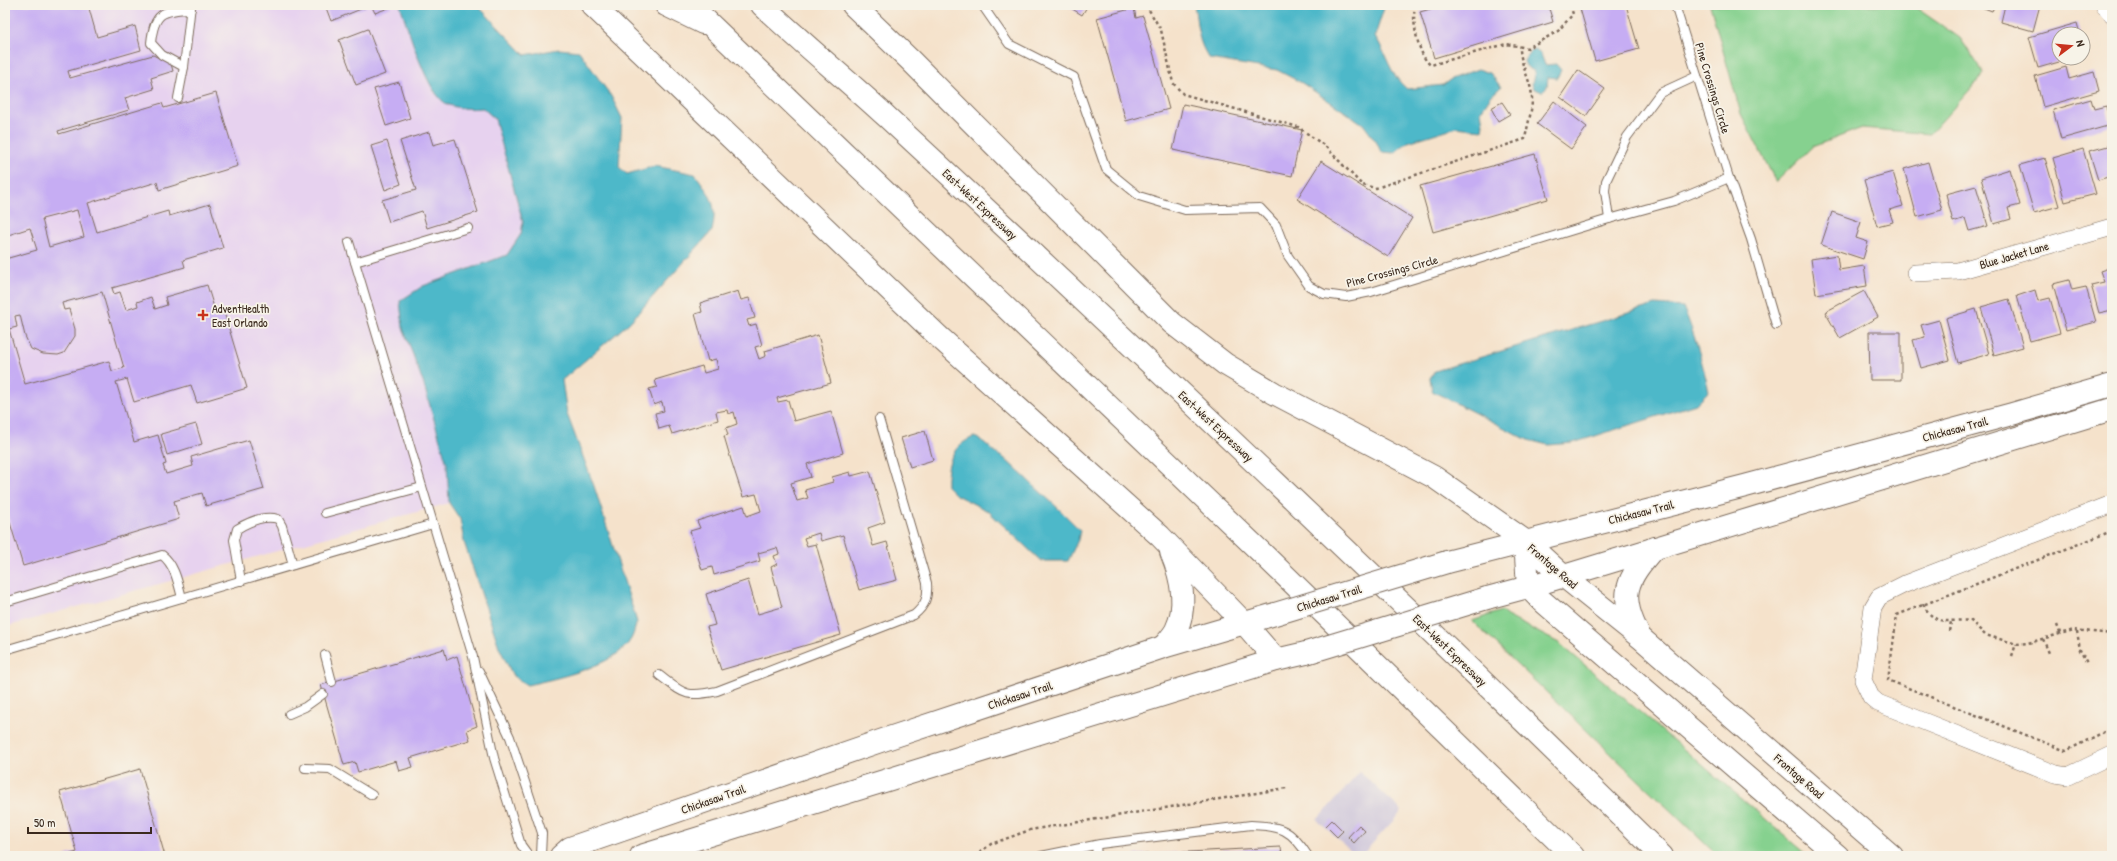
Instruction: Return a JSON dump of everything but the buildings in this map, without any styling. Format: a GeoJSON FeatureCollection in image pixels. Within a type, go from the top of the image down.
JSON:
{"type":"FeatureCollection","features":[{"type":"Feature","properties":{"kind":"main road"},"geometry":{"type":"LineString","coordinates":[[592,5],[938,336],[1167,544],[1255,620],[1276,660]]}},
{"type":"Feature","properties":{"kind":"main road"},"geometry":{"type":"LineString","coordinates":[[666,5],[719,31]]}},
{"type":"Feature","properties":{"kind":"main road"},"geometry":{"type":"LineString","coordinates":[[690,5],[719,31],[1270,562],[1573,856]]}},
{"type":"Feature","properties":{"kind":"main road","name":"East-West Expressway"},"geometry":{"type":"LineString","coordinates":[[762,5],[804,45],[885,114],[1270,477],[1662,856]]}},
{"type":"Feature","properties":{"kind":"main road"},"geometry":{"type":"LineString","coordinates":[[777,5],[804,45]]}},
{"type":"Feature","properties":{"kind":"main road"},"geometry":{"type":"LineString","coordinates":[[853,5],[911,61],[1172,323],[1225,364],[1274,392],[1434,477],[1525,541]]}},
{"type":"Feature","properties":{"kind":"main road","name":"Chickasaw Trail"},"geometry":{"type":"LineString","coordinates":[[561,856],[570,848],[889,738],[1163,647],[1447,562],[1745,486],[2012,414],[2112,385]]}},
{"type":"Feature","properties":{"kind":"main road"},"geometry":{"type":"LineString","coordinates":[[641,856],[1276,660],[1306,653],[1528,587],[1562,575],[2112,409]]}},
{"type":"Feature","properties":{"kind":"main road","name":"Frontage Road"},"geometry":{"type":"LineString","coordinates":[[1525,541],[1562,575],[1642,639],[1892,856]]}},
{"type":"Feature","properties":{"kind":"main road","name":"Frontage Road"},"geometry":{"type":"LineString","coordinates":[[1525,541],[1528,587]]}},
{"type":"Feature","properties":{"kind":"main road"},"geometry":{"type":"LineString","coordinates":[[1163,647],[1176,631],[1182,613],[1178,568],[1167,544]]}},
{"type":"Feature","properties":{"kind":"main road"},"geometry":{"type":"LineString","coordinates":[[1642,639],[1629,616],[1627,601],[1628,585],[1635,570],[1654,548]]}},
{"type":"Feature","properties":{"kind":"main road"},"geometry":{"type":"LineString","coordinates":[[1528,587],[1838,856]]}},
{"type":"Feature","properties":{"kind":"street"},"geometry":{"type":"LineString","coordinates":[[2104,5],[2112,14]]}},
{"type":"Feature","properties":{"kind":"street","name":"Blue Jacket Lane"},"geometry":{"type":"LineString","coordinates":[[1915,273],[1958,271],[2112,227]]}},
{"type":"Feature","properties":{"kind":"street"},"geometry":{"type":"LineString","coordinates":[[2112,504],[1906,584],[1879,597],[1873,607],[1863,680],[1871,697],[1878,703],[2055,774],[2068,776],[2112,755]]}},
{"type":"Feature","properties":{"kind":"lane","name":"Pine Crossings Circle"},"geometry":{"type":"LineString","coordinates":[[982,5],[1009,44],[1074,77],[1106,169],[1139,196],[1185,210],[1260,208],[1276,225],[1288,256],[1309,286],[1324,294],[1346,297],[1371,292],[1609,219],[1674,201],[1729,178]]}},
{"type":"Feature","properties":{"kind":"lane","name":"Pine Crossings Circle"},"geometry":{"type":"LineString","coordinates":[[1675,5],[1729,178],[1751,239],[1776,325]]}},
{"type":"Feature","properties":{"kind":"lane"},"geometry":{"type":"LineString","coordinates":[[178,98],[184,67],[191,7],[174,10],[160,16],[153,25],[151,43],[162,55],[184,67]]}},
{"type":"Feature","properties":{"kind":"lane"},"geometry":{"type":"LineString","coordinates":[[1609,219],[1604,192],[1606,181],[1627,137],[1648,106],[1660,93],[1697,76]]}},
{"type":"Feature","properties":{"kind":"lane"},"geometry":{"type":"LineString","coordinates":[[355,262],[468,228]]}},
{"type":"Feature","properties":{"kind":"lane"},"geometry":{"type":"LineString","coordinates":[[349,242],[473,658],[494,758],[521,845],[528,856]]}},
{"type":"Feature","properties":{"kind":"lane"},"geometry":{"type":"LineString","coordinates":[[659,675],[681,691],[695,696],[711,692],[914,615],[924,607],[928,595],[927,583],[878,419]]}},
{"type":"Feature","properties":{"kind":"lane"},"geometry":{"type":"LineString","coordinates":[[325,514],[422,487]]}},
{"type":"Feature","properties":{"kind":"lane"},"geometry":{"type":"LineString","coordinates":[[240,581],[234,540],[238,529],[247,523],[269,517],[278,519],[282,526],[292,565]]}},
{"type":"Feature","properties":{"kind":"lane"},"geometry":{"type":"LineString","coordinates":[[5,650],[433,524]]}},
{"type":"Feature","properties":{"kind":"lane"},"geometry":{"type":"LineString","coordinates":[[5,602],[162,555],[168,560],[174,571],[182,598]]}},
{"type":"Feature","properties":{"kind":"lane"},"geometry":{"type":"LineString","coordinates":[[325,655],[332,682]]}},
{"type":"Feature","properties":{"kind":"lane"},"geometry":{"type":"LineString","coordinates":[[473,658],[510,737],[542,833],[541,856]]}},
{"type":"Feature","properties":{"kind":"lane"},"geometry":{"type":"LineString","coordinates":[[289,714],[305,706],[323,694]]}},
{"type":"Feature","properties":{"kind":"lane"},"geometry":{"type":"LineString","coordinates":[[305,768],[330,769],[372,795]]}},
{"type":"Feature","properties":{"kind":"lane"},"geometry":{"type":"LineString","coordinates":[[1045,856],[1096,845],[1251,825],[1275,826],[1290,834],[1308,856]]}},
{"type":"Feature","properties":{"kind":"lane"},"geometry":{"type":"LineString","coordinates":[[1096,845],[1097,856]]}},
{"type":"Feature","properties":{"kind":"path"},"geometry":{"type":"LineString","coordinates":[[1146,5],[1161,30],[1173,83],[1183,94],[1298,127],[1325,146],[1362,184],[1376,188],[1525,140],[1532,100],[1528,81],[1520,60],[1520,48]]}},
{"type":"Feature","properties":{"kind":"path"},"geometry":{"type":"LineString","coordinates":[[1416,5],[1413,12],[1414,25],[1424,58],[1431,65],[1506,44],[1520,48],[1528,48],[1558,31],[1573,14],[1570,5]]}},
{"type":"Feature","properties":{"kind":"path"},"geometry":{"type":"LineString","coordinates":[[2112,531],[1897,615],[1888,680],[2066,751],[2112,728]]}},
{"type":"Feature","properties":{"kind":"path"},"geometry":{"type":"LineString","coordinates":[[1923,604],[1933,618],[1939,621],[1971,621],[1986,635],[2016,644],[2043,639],[2060,633],[2077,631],[2112,634]]}},
{"type":"Feature","properties":{"kind":"path"},"geometry":{"type":"LineString","coordinates":[[1949,631],[1951,622]]}},
{"type":"Feature","properties":{"kind":"path"},"geometry":{"type":"LineString","coordinates":[[2057,625],[2060,633]]}},
{"type":"Feature","properties":{"kind":"path"},"geometry":{"type":"LineString","coordinates":[[2077,631],[2080,650],[2087,663]]}},
{"type":"Feature","properties":{"kind":"path"},"geometry":{"type":"LineString","coordinates":[[2043,639],[2049,653]]}},
{"type":"Feature","properties":{"kind":"path"},"geometry":{"type":"LineString","coordinates":[[2012,656],[2016,644]]}},
{"type":"Feature","properties":{"kind":"path"},"geometry":{"type":"LineString","coordinates":[[975,856],[991,844],[1030,830],[1287,788]]}},
{"type":"Feature","properties":{"kind":"shaded area","name":"AdventHealth East Orlando"},"geometry":{"type":"Polygon","coordinates":[[[5,5],[400,5],[417,54],[434,92],[471,109],[483,108],[495,119],[523,222],[521,234],[507,255],[423,286],[400,302],[403,328],[423,382],[447,464],[449,503],[5,627],[5,5]]]}},
{"type":"Feature","properties":{"kind":"shaded area"},"geometry":{"type":"Polygon","coordinates":[[[1360,772],[1402,811],[1361,856],[1356,856],[1317,820],[1360,772]]]}},
{"type":"Feature","properties":{"kind":"green space"},"geometry":{"type":"Polygon","coordinates":[[[1710,5],[1912,5],[1960,38],[1984,74],[1930,134],[1862,128],[1812,147],[1776,182],[1741,114],[1710,5]]]}},
{"type":"Feature","properties":{"kind":"green space"},"geometry":{"type":"Polygon","coordinates":[[[1501,611],[1507,616],[1559,643],[1809,856],[1718,856],[1472,621],[1501,611]]]}},
{"type":"Feature","properties":{"kind":"water"},"geometry":{"type":"Polygon","coordinates":[[[400,5],[477,5],[525,55],[559,49],[579,51],[611,96],[622,118],[619,167],[627,174],[655,166],[695,174],[712,201],[714,222],[712,231],[629,323],[562,380],[567,414],[594,486],[637,622],[633,635],[624,648],[613,657],[599,664],[568,675],[527,685],[513,676],[499,647],[464,542],[460,519],[449,503],[447,464],[423,382],[403,328],[400,301],[423,286],[507,255],[521,234],[523,222],[495,119],[483,108],[470,109],[457,107],[449,105],[441,99],[433,89],[419,60],[400,5]]]}},
{"type":"Feature","properties":{"kind":"water"},"geometry":{"type":"Polygon","coordinates":[[[1194,5],[1385,5],[1375,36],[1396,77],[1407,89],[1443,85],[1451,79],[1478,69],[1490,73],[1501,87],[1491,96],[1481,111],[1483,124],[1482,130],[1456,127],[1408,142],[1394,153],[1381,152],[1377,143],[1363,124],[1302,83],[1277,70],[1210,59],[1200,40],[1194,5]]]}},
{"type":"Feature","properties":{"kind":"water"},"geometry":{"type":"Polygon","coordinates":[[[1535,50],[1541,54],[1545,65],[1556,64],[1561,70],[1557,78],[1548,77],[1547,86],[1542,92],[1533,88],[1532,83],[1535,72],[1526,66],[1524,61],[1530,51],[1535,50]]]}},
{"type":"Feature","properties":{"kind":"water"},"geometry":{"type":"Polygon","coordinates":[[[1655,305],[1683,307],[1698,348],[1709,391],[1696,404],[1573,443],[1548,445],[1528,440],[1432,391],[1430,378],[1435,371],[1655,305]]]}},
{"type":"Feature","properties":{"kind":"water"},"geometry":{"type":"Polygon","coordinates":[[[974,437],[982,441],[1004,458],[1080,530],[1078,540],[1068,561],[1041,561],[988,511],[956,495],[947,486],[949,463],[952,456],[960,445],[966,440],[974,437]]]}},
{"type":"Feature","properties":{"kind":"place","name":"AdventHealth East Orlando"},"geometry":{"type":"Point","coordinates":[203,315]}}]}
